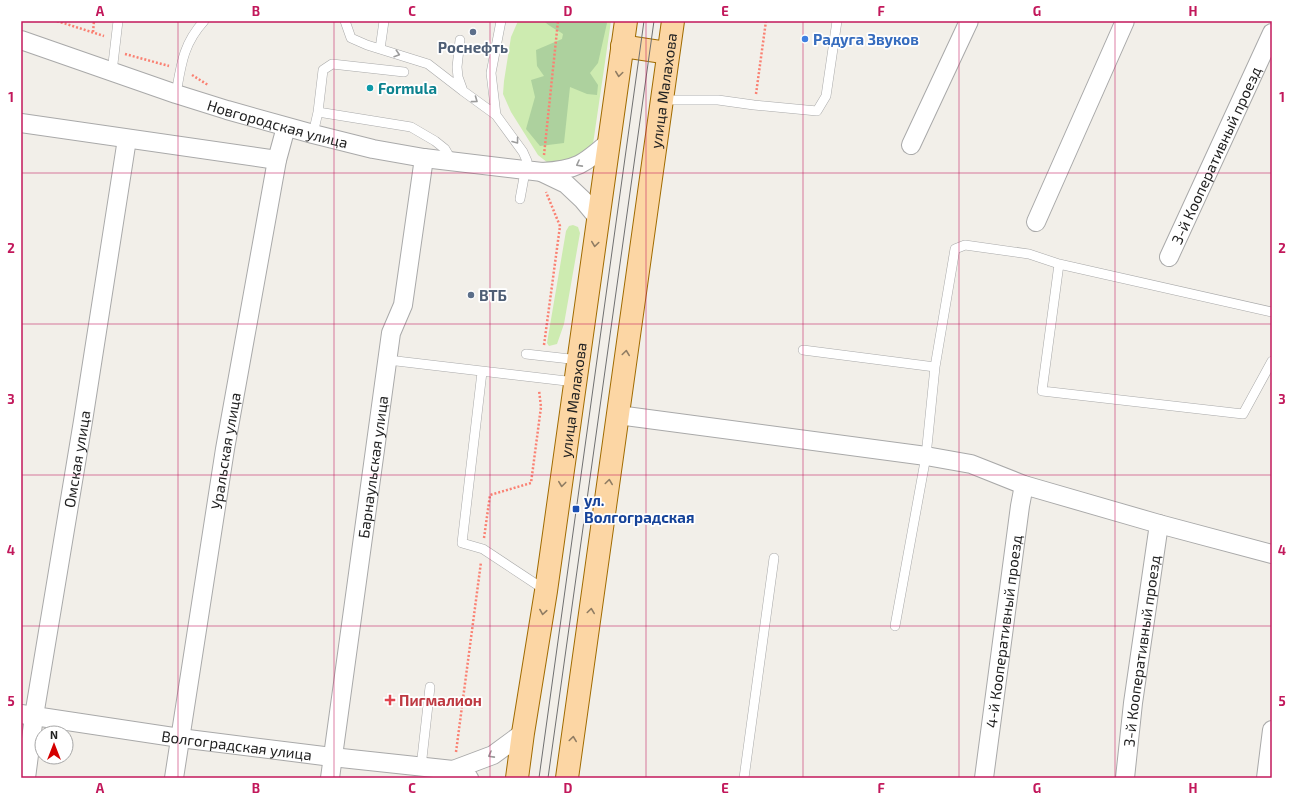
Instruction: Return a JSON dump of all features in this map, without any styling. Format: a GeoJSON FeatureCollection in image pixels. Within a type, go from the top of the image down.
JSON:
{"type":"FeatureCollection","features":[{"type":"Feature","properties":{"kind":"main road","name":"улица Малахова"},"geometry":{"type":"LineString","coordinates":[[517,778],[576,382],[626,21]]}},
{"type":"Feature","properties":{"kind":"main road","name":"улица Малахова"},"geometry":{"type":"LineString","coordinates":[[567,778],[673,21]]}},
{"type":"Feature","properties":{"kind":"main road"},"geometry":{"type":"LineString","coordinates":[[622,46],[668,53]]}},
{"type":"Feature","properties":{"kind":"street"},"geometry":{"type":"LineString","coordinates":[[911,145],[969,21]]}},
{"type":"Feature","properties":{"kind":"street"},"geometry":{"type":"LineString","coordinates":[[1036,222],[1125,21]]}},
{"type":"Feature","properties":{"kind":"street","name":"3-й Кооперативный проезд"},"geometry":{"type":"LineString","coordinates":[[1170,257],[1272,33]]}},
{"type":"Feature","properties":{"kind":"street","name":"Новгородская улица"},"geometry":{"type":"LineString","coordinates":[[21,40],[176,94],[313,134],[373,149],[424,158],[539,173]]}},
{"type":"Feature","properties":{"kind":"street"},"geometry":{"type":"LineString","coordinates":[[21,123],[277,160]]}},
{"type":"Feature","properties":{"kind":"street","name":"Уральская улица"},"geometry":{"type":"LineString","coordinates":[[174,778],[225,449],[277,160],[286,127]]}},
{"type":"Feature","properties":{"kind":"street","name":"Омская улица"},"geometry":{"type":"LineString","coordinates":[[26,778],[27,715],[83,421],[127,139]]}},
{"type":"Feature","properties":{"kind":"street"},"geometry":{"type":"LineString","coordinates":[[539,173],[561,171],[578,166],[609,142]]}},
{"type":"Feature","properties":{"kind":"street","name":"Барнаульская улица"},"geometry":{"type":"LineString","coordinates":[[330,778],[391,333],[403,304],[424,158]]}},
{"type":"Feature","properties":{"kind":"street"},"geometry":{"type":"LineString","coordinates":[[539,173],[566,184],[583,200],[598,218]]}},
{"type":"Feature","properties":{"kind":"street"},"geometry":{"type":"LineString","coordinates":[[618,415],[926,456],[971,464],[1024,484],[1158,524],[1272,554]]}},
{"type":"Feature","properties":{"kind":"street","name":"4-й Кооперативный проезд"},"geometry":{"type":"LineString","coordinates":[[984,778],[1024,484]]}},
{"type":"Feature","properties":{"kind":"street","name":"3-й Кооперативный проезд"},"geometry":{"type":"LineString","coordinates":[[1125,778],[1133,703],[1158,524]]}},
{"type":"Feature","properties":{"kind":"street","name":"Волгоградская улица"},"geometry":{"type":"LineString","coordinates":[[27,715],[180,738],[453,770],[469,778]]}},
{"type":"Feature","properties":{"kind":"street"},"geometry":{"type":"LineString","coordinates":[[1266,778],[1272,730]]}},
{"type":"Feature","properties":{"kind":"street","name":"Волгоградская улица"},"geometry":{"type":"LineString","coordinates":[[453,770],[493,755],[523,733]]}},
{"type":"Feature","properties":{"kind":"lane"},"geometry":{"type":"LineString","coordinates":[[112,72],[118,21]]}},
{"type":"Feature","properties":{"kind":"lane"},"geometry":{"type":"LineString","coordinates":[[176,94],[186,48],[195,31],[204,21]]}},
{"type":"Feature","properties":{"kind":"lane"},"geometry":{"type":"LineString","coordinates":[[345,21],[351,38],[428,64],[496,115],[523,152],[527,161],[539,173],[520,199]]}},
{"type":"Feature","properties":{"kind":"lane"},"geometry":{"type":"LineString","coordinates":[[380,49],[384,21]]}},
{"type":"Feature","properties":{"kind":"lane"},"geometry":{"type":"LineString","coordinates":[[496,115],[491,73],[501,21]]}},
{"type":"Feature","properties":{"kind":"lane"},"geometry":{"type":"LineString","coordinates":[[661,100],[718,100],[817,111],[826,96],[836,21]]}},
{"type":"Feature","properties":{"kind":"lane"},"geometry":{"type":"LineString","coordinates":[[460,40],[457,67],[462,91]]}},
{"type":"Feature","properties":{"kind":"lane"},"geometry":{"type":"LineString","coordinates":[[313,134],[318,112],[323,70],[332,64],[404,72]]}},
{"type":"Feature","properties":{"kind":"lane"},"geometry":{"type":"LineString","coordinates":[[318,112],[411,127],[435,141],[445,149],[452,161]]}},
{"type":"Feature","properties":{"kind":"lane"},"geometry":{"type":"LineString","coordinates":[[895,626],[926,456],[935,367],[955,249],[965,245],[1029,254],[1059,264],[1272,312]]}},
{"type":"Feature","properties":{"kind":"lane"},"geometry":{"type":"LineString","coordinates":[[1059,264],[1042,391],[1243,414],[1272,361]]}},
{"type":"Feature","properties":{"kind":"lane"},"geometry":{"type":"LineString","coordinates":[[803,350],[935,367]]}},
{"type":"Feature","properties":{"kind":"lane"},"geometry":{"type":"LineString","coordinates":[[526,354],[579,360]]}},
{"type":"Feature","properties":{"kind":"lane"},"geometry":{"type":"LineString","coordinates":[[388,360],[576,382]]}},
{"type":"Feature","properties":{"kind":"lane"},"geometry":{"type":"LineString","coordinates":[[482,372],[462,543],[483,549],[546,590]]}},
{"type":"Feature","properties":{"kind":"lane"},"geometry":{"type":"LineString","coordinates":[[744,778],[774,558]]}},
{"type":"Feature","properties":{"kind":"lane"},"geometry":{"type":"LineString","coordinates":[[421,767],[430,687]]}},
{"type":"Feature","properties":{"kind":"path"},"geometry":{"type":"LineString","coordinates":[[57,21],[116,40]]}},
{"type":"Feature","properties":{"kind":"path"},"geometry":{"type":"LineString","coordinates":[[93,32],[94,21]]}},
{"type":"Feature","properties":{"kind":"path"},"geometry":{"type":"LineString","coordinates":[[543,356],[560,226],[539,173],[558,21]]}},
{"type":"Feature","properties":{"kind":"path"},"geometry":{"type":"LineString","coordinates":[[754,105],[766,21]]}},
{"type":"Feature","properties":{"kind":"path"},"geometry":{"type":"LineString","coordinates":[[453,770],[490,495],[531,483],[541,407],[539,388],[540,378]]}},
{"type":"Feature","properties":{"kind":"green space"},"geometry":{"type":"Polygon","coordinates":[[[518,21],[611,21],[593,144],[573,162],[548,163],[538,155],[511,112],[503,94],[511,37],[518,21]]]}},
{"type":"Feature","properties":{"kind":"green space"},"geometry":{"type":"Polygon","coordinates":[[[544,21],[606,21],[607,23],[598,63],[590,73],[598,85],[597,95],[587,94],[570,87],[564,143],[540,146],[526,129],[535,97],[531,80],[544,76],[537,66],[536,50],[562,39],[563,34],[544,21]]]}},
{"type":"Feature","properties":{"kind":"green space"},"geometry":{"type":"Polygon","coordinates":[[[573,225],[578,227],[580,233],[564,324],[557,344],[549,346],[547,343],[566,231],[569,226],[573,225]]]}},
{"type":"Feature","properties":{"kind":"tram line"},"geometry":{"type":"LineString","coordinates":[[539,778],[644,21]]}},
{"type":"Feature","properties":{"kind":"tram line"},"geometry":{"type":"LineString","coordinates":[[548,778],[654,21]]}},
{"type":"Feature","properties":{"kind":"place","name":"Роснефть"},"geometry":{"type":"Point","coordinates":[473,32]}},
{"type":"Feature","properties":{"kind":"place","name":"Радуга Звуков"},"geometry":{"type":"Point","coordinates":[805,39]}},
{"type":"Feature","properties":{"kind":"place","name":"Formula"},"geometry":{"type":"Point","coordinates":[370,88]}},
{"type":"Feature","properties":{"kind":"place","name":"ВТБ"},"geometry":{"type":"Point","coordinates":[471,295]}},
{"type":"Feature","properties":{"kind":"place","name":"ул. Волгоградская"},"geometry":{"type":"Point","coordinates":[576,509]}},
{"type":"Feature","properties":{"kind":"place","name":"Пигмалион"},"geometry":{"type":"Point","coordinates":[390,700]}}]}
